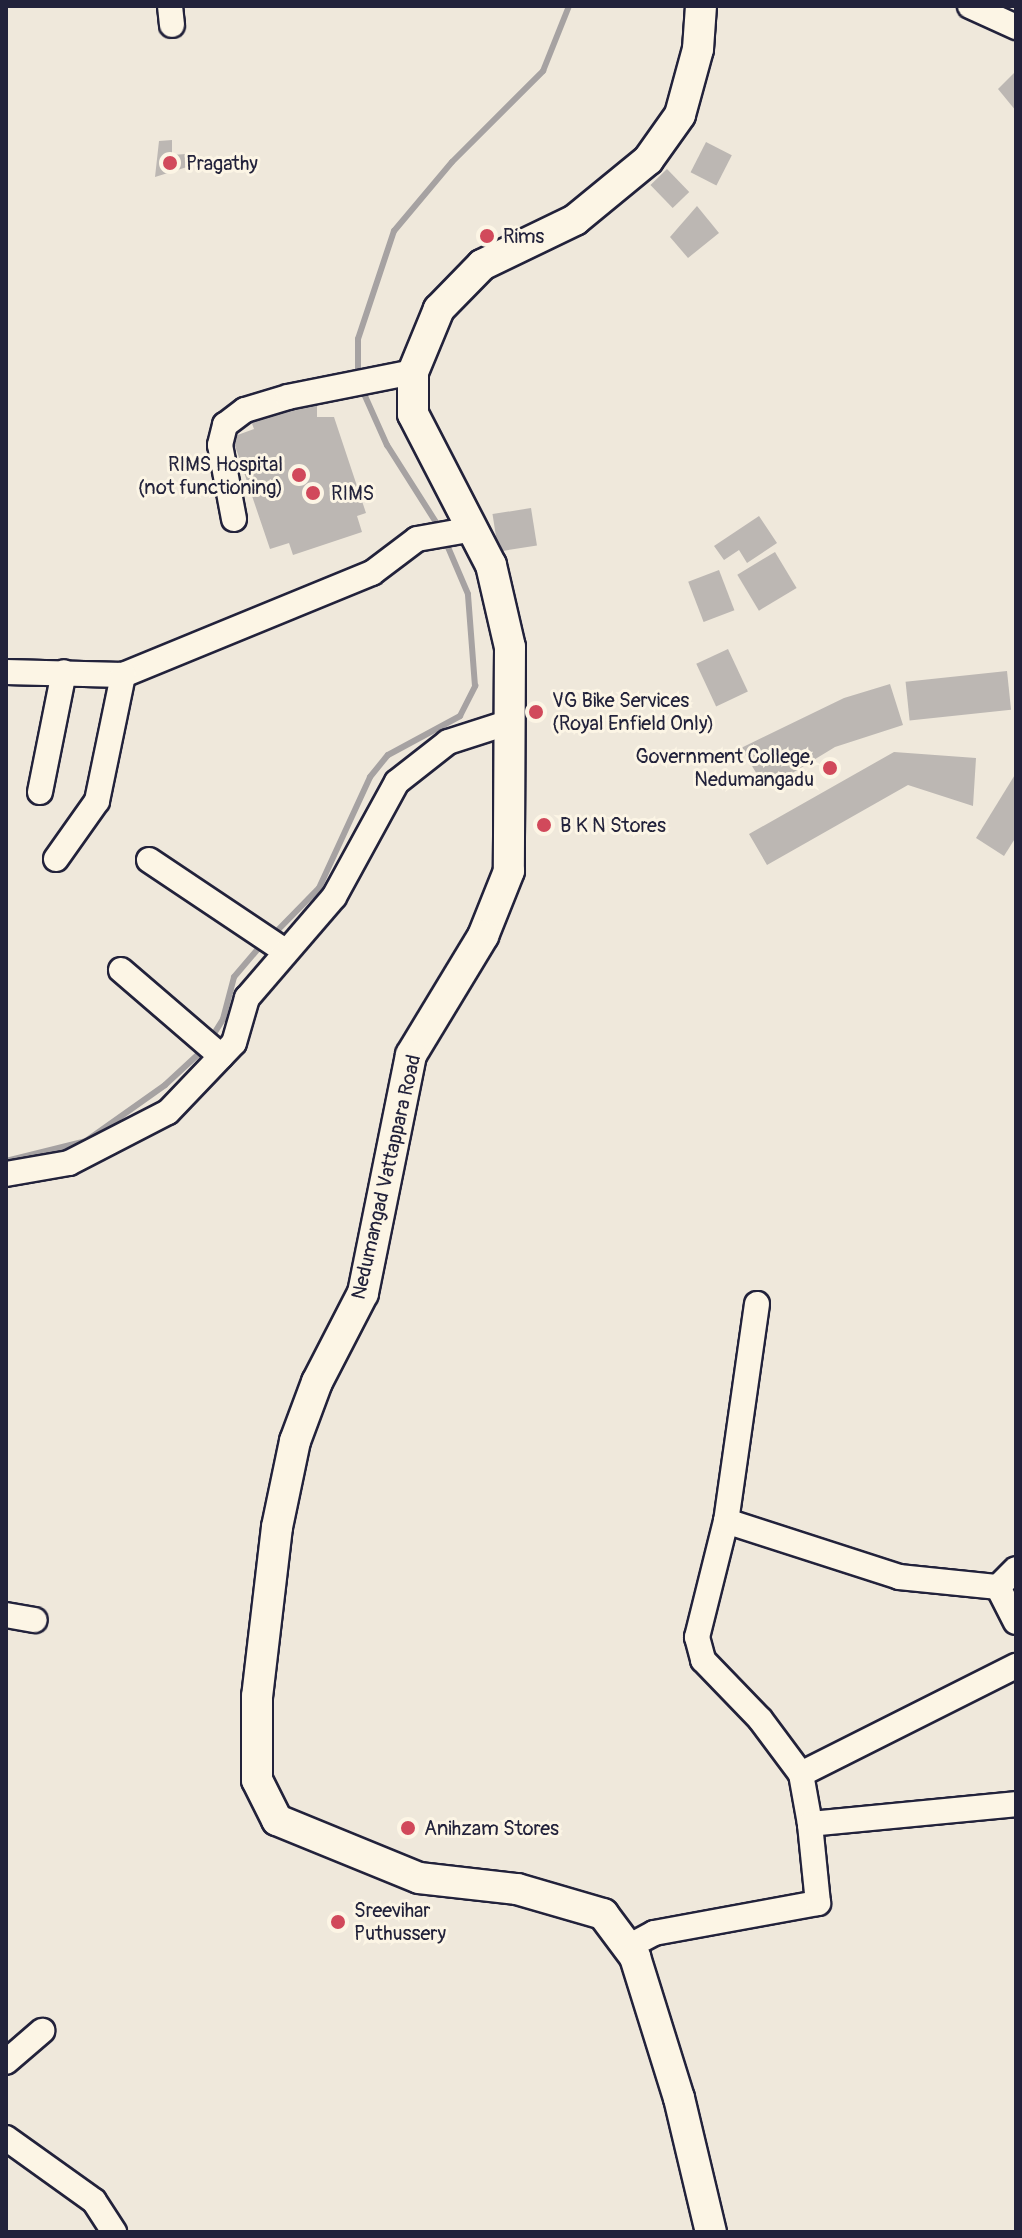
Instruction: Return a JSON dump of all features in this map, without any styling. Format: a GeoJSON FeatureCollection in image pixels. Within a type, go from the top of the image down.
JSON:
{"type":"FeatureCollection","features":[{"type":"Feature","properties":{"kind":"main road","name":"Nedumangad Vattappara Road"},"geometry":{"type":"LineString","coordinates":[[701,6],[698,49],[680,115],[648,160],[575,220],[482,265],[439,309],[413,372],[413,414],[434,463],[474,529],[491,565],[510,647],[509,871],[483,936],[411,1055],[363,1293],[317,1382],[295,1441],[263,1626],[257,1780],[277,1820],[419,1878],[517,1889],[603,1914],[628,1947],[679,2098],[711,2232]]}},
{"type":"Feature","properties":{"kind":"street"},"geometry":{"type":"LineString","coordinates":[[970,6],[1016,27]]}},
{"type":"Feature","properties":{"kind":"street"},"geometry":{"type":"LineString","coordinates":[[234,519],[220,445],[225,425],[245,410],[337,384],[413,372]]}},
{"type":"Feature","properties":{"kind":"street"},"geometry":{"type":"LineString","coordinates":[[6,672],[123,675],[372,573],[417,539],[474,529]]}},
{"type":"Feature","properties":{"kind":"street"},"geometry":{"type":"LineString","coordinates":[[40,792],[64,672]]}},
{"type":"Feature","properties":{"kind":"street"},"geometry":{"type":"LineString","coordinates":[[56,859],[97,801],[123,675]]}},
{"type":"Feature","properties":{"kind":"street"},"geometry":{"type":"LineString","coordinates":[[6,1174],[69,1163],[113,1144],[168,1112],[234,1043],[247,998],[334,897],[397,782],[448,742],[510,722]]}},
{"type":"Feature","properties":{"kind":"street"},"geometry":{"type":"LineString","coordinates":[[149,860],[285,951]]}},
{"type":"Feature","properties":{"kind":"street"},"geometry":{"type":"LineString","coordinates":[[121,970],[221,1056]]}},
{"type":"Feature","properties":{"kind":"street"},"geometry":{"type":"LineString","coordinates":[[628,1947],[654,1933],[818,1903],[801,1774],[760,1719],[703,1660],[697,1637],[726,1521],[757,1304]]}},
{"type":"Feature","properties":{"kind":"street"},"geometry":{"type":"LineString","coordinates":[[726,1521],[899,1577],[998,1587]]}},
{"type":"Feature","properties":{"kind":"street"},"geometry":{"type":"LineString","coordinates":[[998,1587],[1016,1569]]}},
{"type":"Feature","properties":{"kind":"street"},"geometry":{"type":"LineString","coordinates":[[998,1587],[1016,1622]]}},
{"type":"Feature","properties":{"kind":"street"},"geometry":{"type":"LineString","coordinates":[[6,1615],[35,1620]]}},
{"type":"Feature","properties":{"kind":"street"},"geometry":{"type":"LineString","coordinates":[[801,1774],[1016,1666]]}},
{"type":"Feature","properties":{"kind":"street"},"geometry":{"type":"LineString","coordinates":[[810,1824],[1016,1804]]}},
{"type":"Feature","properties":{"kind":"street"},"geometry":{"type":"LineString","coordinates":[[6,2062],[42,2031]]}},
{"type":"Feature","properties":{"kind":"street"},"geometry":{"type":"LineString","coordinates":[[6,2138],[94,2201],[114,2232]]}},
{"type":"Feature","properties":{"kind":"building"},"geometry":{"type":"Polygon","coordinates":[[[1016,71],[1016,111],[998,89],[1016,71]]]}},
{"type":"Feature","properties":{"kind":"building","name":"Pragathy"},"geometry":{"type":"Polygon","coordinates":[[[172,140],[172,155],[186,154],[187,167],[155,177],[159,141],[172,140]]]}},
{"type":"Feature","properties":{"kind":"building"},"geometry":{"type":"Polygon","coordinates":[[[706,142],[732,155],[716,185],[691,172],[706,142]]]}},
{"type":"Feature","properties":{"kind":"building"},"geometry":{"type":"Polygon","coordinates":[[[667,169],[689,192],[673,208],[650,185],[667,169]]]}},
{"type":"Feature","properties":{"kind":"building"},"geometry":{"type":"Polygon","coordinates":[[[697,206],[719,233],[688,258],[670,237],[697,206]]]}},
{"type":"Feature","properties":{"kind":"building","name":"RIMS Hospital (not functioning)"},"geometry":{"type":"Polygon","coordinates":[[[317,399],[317,417],[334,417],[366,513],[357,516],[362,532],[293,555],[289,543],[270,549],[232,437],[254,429],[251,421],[317,399]]]}},
{"type":"Feature","properties":{"kind":"building"},"geometry":{"type":"Polygon","coordinates":[[[531,508],[537,546],[498,552],[492,514],[531,508]]]}},
{"type":"Feature","properties":{"kind":"building"},"geometry":{"type":"Polygon","coordinates":[[[759,516],[777,543],[747,563],[739,550],[724,560],[714,546],[759,516]]]}},
{"type":"Feature","properties":{"kind":"building"},"geometry":{"type":"Polygon","coordinates":[[[775,552],[797,588],[759,611],[737,575],[775,552]]]}},
{"type":"Feature","properties":{"kind":"building"},"geometry":{"type":"Polygon","coordinates":[[[719,570],[734,610],[704,622],[688,582],[719,570]]]}},
{"type":"Feature","properties":{"kind":"building"},"geometry":{"type":"Polygon","coordinates":[[[728,649],[748,692],[716,706],[696,664],[728,649]]]}},
{"type":"Feature","properties":{"kind":"building"},"geometry":{"type":"Polygon","coordinates":[[[1007,671],[1011,710],[910,720],[906,682],[1007,671]]]}},
{"type":"Feature","properties":{"kind":"building"},"geometry":{"type":"Polygon","coordinates":[[[890,684],[903,725],[835,747],[766,789],[741,748],[844,698],[890,684]]]}},
{"type":"Feature","properties":{"kind":"building"},"geometry":{"type":"Polygon","coordinates":[[[894,752],[976,758],[973,806],[908,785],[767,865],[749,834],[894,752]]]}},
{"type":"Feature","properties":{"kind":"building"},"geometry":{"type":"Polygon","coordinates":[[[1016,773],[1016,837],[1004,856],[976,838],[1016,773]]]}},
{"type":"Feature","properties":{"kind":"waterway"},"geometry":{"type":"LineString","coordinates":[[358,376],[358,339],[394,231],[452,162],[543,71],[569,6]]}},
{"type":"Feature","properties":{"kind":"waterway"},"geometry":{"type":"LineString","coordinates":[[361,387],[387,445],[441,530]]}},
{"type":"Feature","properties":{"kind":"waterway"},"geometry":{"type":"LineString","coordinates":[[272,936],[319,888],[370,777],[388,755],[460,716],[475,686],[468,594],[445,540]]}},
{"type":"Feature","properties":{"kind":"waterway"},"geometry":{"type":"LineString","coordinates":[[210,1040],[223,1019],[234,977],[263,943]]}},
{"type":"Feature","properties":{"kind":"waterway"},"geometry":{"type":"LineString","coordinates":[[6,1161],[86,1141],[165,1085],[204,1049]]}},
{"type":"Feature","properties":{"kind":"place","name":"Pragathy"},"geometry":{"type":"Point","coordinates":[170,163]}},
{"type":"Feature","properties":{"kind":"place","name":"Rims"},"geometry":{"type":"Point","coordinates":[487,236]}},
{"type":"Feature","properties":{"kind":"place","name":"RIMS Hospital (not functioning)"},"geometry":{"type":"Point","coordinates":[299,475]}},
{"type":"Feature","properties":{"kind":"place","name":"RIMS"},"geometry":{"type":"Point","coordinates":[313,493]}},
{"type":"Feature","properties":{"kind":"place","name":"VG Bike Services (Royal Enfield Only)"},"geometry":{"type":"Point","coordinates":[536,712]}},
{"type":"Feature","properties":{"kind":"place","name":"Government College, Nedumangadu"},"geometry":{"type":"Point","coordinates":[830,768]}},
{"type":"Feature","properties":{"kind":"place","name":"B K N Stores"},"geometry":{"type":"Point","coordinates":[544,825]}},
{"type":"Feature","properties":{"kind":"place","name":"Anihzam Stores"},"geometry":{"type":"Point","coordinates":[408,1828]}},
{"type":"Feature","properties":{"kind":"place","name":"Sreevihar Puthussery"},"geometry":{"type":"Point","coordinates":[338,1922]}}]}
